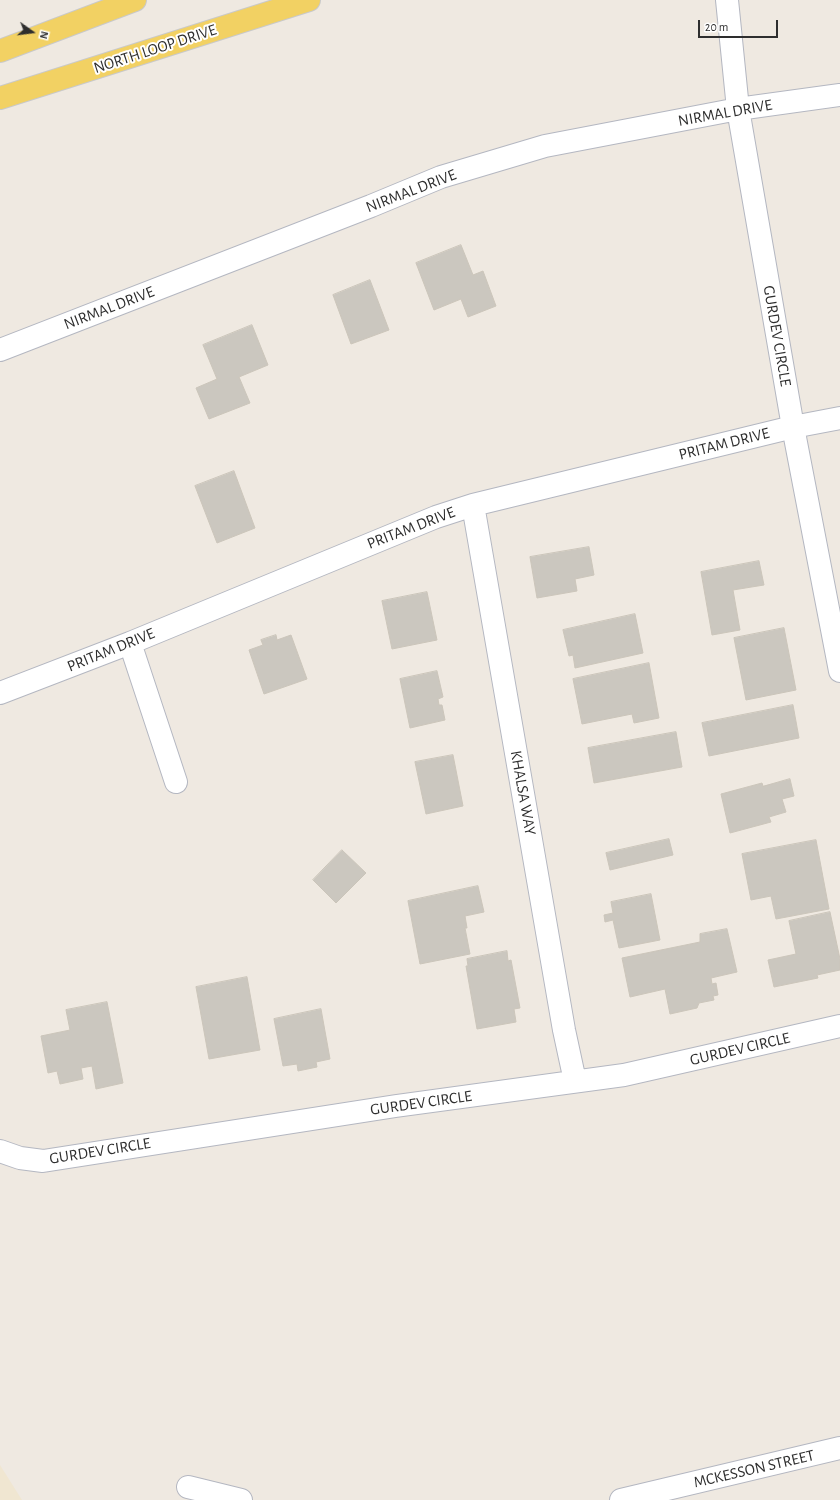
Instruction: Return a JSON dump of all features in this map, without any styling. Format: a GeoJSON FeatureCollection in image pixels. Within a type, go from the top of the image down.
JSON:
{"type":"FeatureCollection","features":[{"type":"Feature","properties":{"kind":"main road","name":"NORTH LOOP DRIVE"},"geometry":{"type":"LineString","coordinates":[[0,98],[310,0]]}},
{"type":"Feature","properties":{"kind":"main road"},"geometry":{"type":"LineString","coordinates":[[0,51],[125,2]]}},
{"type":"Feature","properties":{"kind":"street","name":"GURDEV CIRCLE"},"geometry":{"type":"LineString","coordinates":[[727,0],[738,109],[793,427],[840,671]]}},
{"type":"Feature","properties":{"kind":"street","name":"NIRMAL DRIVE"},"geometry":{"type":"LineString","coordinates":[[0,350],[371,206],[441,176],[545,146],[738,109],[840,95]]}},
{"type":"Feature","properties":{"kind":"street","name":"PRITAM DRIVE"},"geometry":{"type":"LineString","coordinates":[[0,693],[130,643],[436,517],[473,505],[793,427],[840,418]]}},
{"type":"Feature","properties":{"kind":"street","name":"KHALSA WAY"},"geometry":{"type":"LineString","coordinates":[[473,505],[560,1006],[575,1081]]}},
{"type":"Feature","properties":{"kind":"street"},"geometry":{"type":"LineString","coordinates":[[130,643],[176,782]]}},
{"type":"Feature","properties":{"kind":"street","name":"GURDEV CIRCLE"},"geometry":{"type":"LineString","coordinates":[[0,1151],[20,1158],[43,1160],[396,1106],[624,1075],[840,1026]]}},
{"type":"Feature","properties":{"kind":"street","name":"MCKESSON STREET"},"geometry":{"type":"LineString","coordinates":[[621,1500],[840,1448]]}},
{"type":"Feature","properties":{"kind":"street"},"geometry":{"type":"LineString","coordinates":[[188,1487],[240,1500]]}},
{"type":"Feature","properties":{"kind":"shaded area"},"geometry":{"type":"Polygon","coordinates":[[[0,1465],[22,1500],[0,1500],[0,1465]]]}},
{"type":"Feature","properties":{"kind":"building"},"geometry":{"type":"Polygon","coordinates":[[[461,245],[473,275],[483,271],[496,306],[468,317],[461,299],[434,310],[416,263],[461,245]]]}},
{"type":"Feature","properties":{"kind":"building"},"geometry":{"type":"Polygon","coordinates":[[[370,280],[389,330],[351,344],[333,295],[370,280]]]}},
{"type":"Feature","properties":{"kind":"building"},"geometry":{"type":"Polygon","coordinates":[[[252,325],[268,365],[239,377],[250,403],[209,419],[196,388],[217,379],[203,345],[252,325]]]}},
{"type":"Feature","properties":{"kind":"building"},"geometry":{"type":"Polygon","coordinates":[[[234,471],[255,528],[217,543],[195,486],[234,471]]]}},
{"type":"Feature","properties":{"kind":"building"},"geometry":{"type":"Polygon","coordinates":[[[589,547],[594,575],[575,579],[577,591],[537,598],[530,557],[589,547]]]}},
{"type":"Feature","properties":{"kind":"building"},"geometry":{"type":"Polygon","coordinates":[[[759,561],[764,585],[733,590],[740,630],[712,635],[701,572],[759,561]]]}},
{"type":"Feature","properties":{"kind":"building"},"geometry":{"type":"Polygon","coordinates":[[[427,592],[437,640],[392,649],[382,601],[427,592]]]}},
{"type":"Feature","properties":{"kind":"building"},"geometry":{"type":"Polygon","coordinates":[[[635,614],[643,653],[575,668],[573,655],[569,656],[563,630],[635,614]]]}},
{"type":"Feature","properties":{"kind":"building"},"geometry":{"type":"Polygon","coordinates":[[[784,628],[796,690],[746,700],[734,638],[784,628]]]}},
{"type":"Feature","properties":{"kind":"building"},"geometry":{"type":"Polygon","coordinates":[[[276,635],[277,640],[291,635],[307,679],[264,694],[249,650],[263,645],[261,640],[276,635]]]}},
{"type":"Feature","properties":{"kind":"building"},"geometry":{"type":"Polygon","coordinates":[[[649,663],[659,718],[634,723],[632,714],[582,724],[573,679],[649,663]]]}},
{"type":"Feature","properties":{"kind":"building"},"geometry":{"type":"Polygon","coordinates":[[[437,671],[443,697],[438,699],[439,705],[442,705],[445,720],[410,728],[400,679],[437,671]]]}},
{"type":"Feature","properties":{"kind":"building"},"geometry":{"type":"Polygon","coordinates":[[[793,705],[799,738],[709,756],[702,723],[793,705]]]}},
{"type":"Feature","properties":{"kind":"building"},"geometry":{"type":"Polygon","coordinates":[[[676,732],[682,767],[594,783],[588,748],[676,732]]]}},
{"type":"Feature","properties":{"kind":"building"},"geometry":{"type":"Polygon","coordinates":[[[453,755],[463,806],[426,814],[415,762],[453,755]]]}},
{"type":"Feature","properties":{"kind":"building"},"geometry":{"type":"Polygon","coordinates":[[[790,779],[794,796],[782,799],[786,812],[769,817],[771,822],[730,833],[721,794],[762,783],[763,786],[790,779]]]}},
{"type":"Feature","properties":{"kind":"building"},"geometry":{"type":"Polygon","coordinates":[[[669,839],[673,855],[610,870],[606,853],[669,839]]]}},
{"type":"Feature","properties":{"kind":"building"},"geometry":{"type":"Polygon","coordinates":[[[816,840],[829,909],[776,919],[771,896],[751,900],[742,854],[816,840]]]}},
{"type":"Feature","properties":{"kind":"building"},"geometry":{"type":"Polygon","coordinates":[[[342,850],[366,873],[336,903],[313,880],[342,850]]]}},
{"type":"Feature","properties":{"kind":"building"},"geometry":{"type":"Polygon","coordinates":[[[478,886],[484,912],[465,916],[467,928],[465,928],[470,954],[420,964],[408,901],[478,886]]]}},
{"type":"Feature","properties":{"kind":"building"},"geometry":{"type":"Polygon","coordinates":[[[651,894],[660,940],[619,948],[613,920],[605,922],[604,915],[613,913],[611,902],[651,894]]]}},
{"type":"Feature","properties":{"kind":"building"},"geometry":{"type":"Polygon","coordinates":[[[830,912],[840,959],[840,970],[817,975],[818,978],[774,987],[768,960],[796,954],[789,921],[830,912]]]}},
{"type":"Feature","properties":{"kind":"building"},"geometry":{"type":"Polygon","coordinates":[[[727,929],[737,972],[711,978],[712,984],[716,983],[718,995],[713,996],[714,1000],[699,1003],[697,1008],[670,1014],[665,989],[630,997],[622,958],[700,942],[700,934],[727,929]]]}},
{"type":"Feature","properties":{"kind":"building"},"geometry":{"type":"Polygon","coordinates":[[[507,951],[508,961],[511,960],[520,1008],[514,1009],[516,1022],[477,1029],[466,966],[468,966],[467,959],[507,951]]]}},
{"type":"Feature","properties":{"kind":"building"},"geometry":{"type":"Polygon","coordinates":[[[247,977],[260,1050],[209,1059],[196,987],[247,977]]]}},
{"type":"Feature","properties":{"kind":"building"},"geometry":{"type":"Polygon","coordinates":[[[107,1002],[123,1083],[96,1089],[92,1066],[81,1068],[83,1079],[60,1084],[57,1071],[48,1073],[41,1036],[70,1030],[66,1010],[107,1002]]]}},
{"type":"Feature","properties":{"kind":"building"},"geometry":{"type":"Polygon","coordinates":[[[321,1009],[330,1059],[316,1062],[317,1067],[298,1071],[297,1064],[283,1066],[274,1019],[321,1009]]]}}]}
